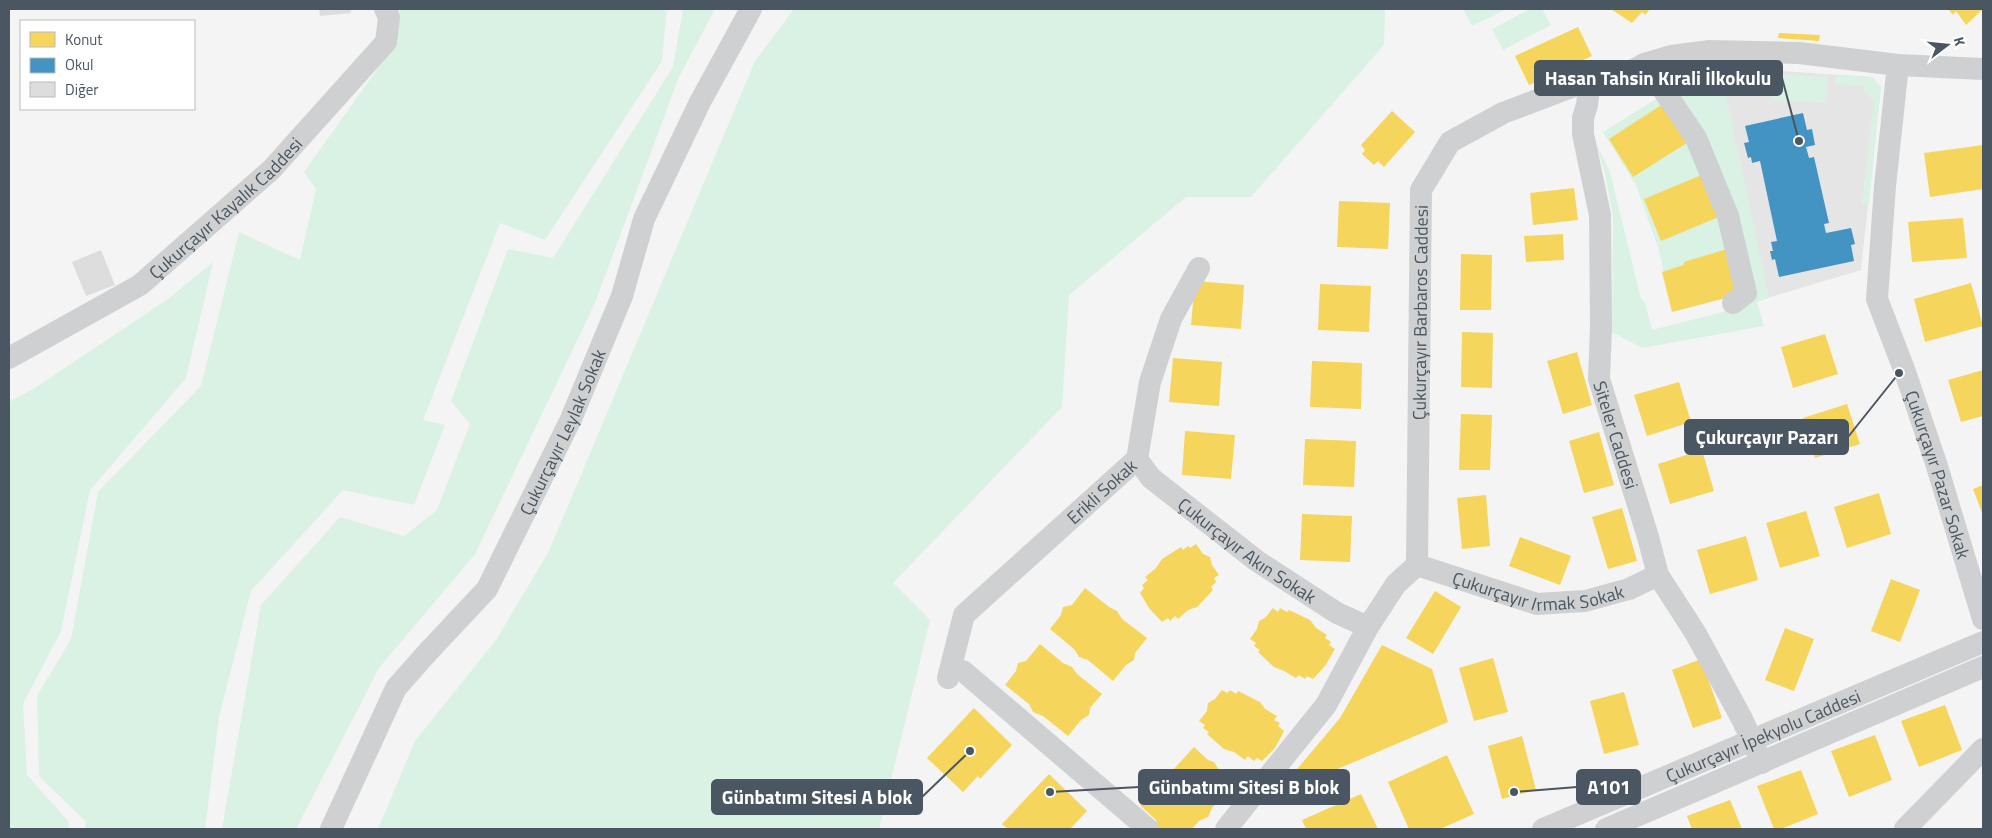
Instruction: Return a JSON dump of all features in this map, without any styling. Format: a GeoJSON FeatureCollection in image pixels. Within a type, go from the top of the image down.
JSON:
{"type":"FeatureCollection","features":[{"type":"Feature","properties":{"kind":"street","name":"Çukurçayır Kayalık Caddesi"},"geometry":{"type":"LineString","coordinates":[[9,358],[140,285],[272,170],[386,42],[389,17],[385,9]]}},
{"type":"Feature","properties":{"kind":"street","name":"Çukurçayır Leylak Sokak"},"geometry":{"type":"LineString","coordinates":[[331,829],[396,688],[487,589],[574,410],[622,296],[644,219],[700,102],[751,9]]}},
{"type":"Feature","properties":{"kind":"street","name":"Çukurçayır Barbaros Caddesi"},"geometry":{"type":"LineString","coordinates":[[1417,565],[1421,190],[1450,142],[1503,113],[1590,80],[1617,79],[1644,64],[1671,56],[1710,51],[1799,54],[1898,65],[1983,69]]}},
{"type":"Feature","properties":{"kind":"street","name":"Çukurçayır Pazar Sokak"},"geometry":{"type":"LineString","coordinates":[[1898,65],[1885,186],[1877,299],[1936,463],[1983,619]]}},
{"type":"Feature","properties":{"kind":"street","name":"Siteler Caddesi"},"geometry":{"type":"LineString","coordinates":[[1590,80],[1587,105],[1583,118],[1583,134],[1600,215],[1601,327],[1599,379],[1658,575],[1696,634],[1762,763]]}},
{"type":"Feature","properties":{"kind":"street"},"geometry":{"type":"LineString","coordinates":[[1662,88],[1696,138],[1728,216],[1746,293],[1733,303]]}},
{"type":"Feature","properties":{"kind":"street","name":"Erikli Sokak"},"geometry":{"type":"LineString","coordinates":[[1148,829],[956,674],[964,615],[1137,459],[1150,382],[1171,320],[1198,268]]}},
{"type":"Feature","properties":{"kind":"street","name":"Çukurçayır Akın Sokak"},"geometry":{"type":"LineString","coordinates":[[1137,459],[1151,478],[1257,561],[1336,613],[1368,627]]}},
{"type":"Feature","properties":{"kind":"street","name":"Çukurçayır Irmak Sokak"},"geometry":{"type":"LineString","coordinates":[[1417,565],[1537,604],[1585,601],[1629,589],[1658,575]]}},
{"type":"Feature","properties":{"kind":"street"},"geometry":{"type":"LineString","coordinates":[[1226,829],[1326,705],[1368,627],[1396,584],[1417,565]]}},
{"type":"Feature","properties":{"kind":"street","name":"Çukurçayır İpekyolu Caddesi"},"geometry":{"type":"LineString","coordinates":[[1543,829],[1752,742],[1983,642]]}},
{"type":"Feature","properties":{"kind":"street","name":"Çukurçayır İpekyolu Caddesi"},"geometry":{"type":"LineString","coordinates":[[1606,829],[1983,667]]}},
{"type":"Feature","properties":{"kind":"street"},"geometry":{"type":"LineString","coordinates":[[1905,829],[1983,749]]}},
{"type":"Feature","properties":{"kind":"shaded area"},"geometry":{"type":"Polygon","coordinates":[[[1704,66],[1872,77],[1881,87],[1861,270],[1757,301],[1704,66]]]}},
{"type":"Feature","properties":{"kind":"green space"},"geometry":{"type":"Polygon","coordinates":[[[400,9],[667,9],[662,61],[545,240],[500,223],[423,420],[445,425],[414,505],[343,490],[251,591],[219,717],[205,829],[85,829],[86,822],[39,776],[37,696],[71,639],[98,492],[201,386],[239,232],[300,260],[316,189],[304,172],[396,43],[400,9]]]}},
{"type":"Feature","properties":{"kind":"green space"},"geometry":{"type":"Polygon","coordinates":[[[683,9],[715,9],[679,77],[595,303],[475,554],[379,668],[296,829],[222,829],[261,605],[340,517],[404,536],[437,510],[470,424],[451,401],[508,249],[553,258],[673,67],[683,9]]]}},
{"type":"Feature","properties":{"kind":"green space"},"geometry":{"type":"Polygon","coordinates":[[[794,9],[1385,9],[1384,45],[1251,197],[1186,197],[1069,295],[1062,407],[893,583],[930,620],[879,829],[378,829],[415,741],[496,640],[549,551],[755,61],[794,9]]]}},
{"type":"Feature","properties":{"kind":"green space"},"geometry":{"type":"Polygon","coordinates":[[[1463,9],[1507,9],[1472,26],[1463,9]]]}},
{"type":"Feature","properties":{"kind":"green space"},"geometry":{"type":"Polygon","coordinates":[[[1530,9],[1542,9],[1551,25],[1503,50],[1492,29],[1530,9]]]}},
{"type":"Feature","properties":{"kind":"green space"},"geometry":{"type":"Polygon","coordinates":[[[1683,67],[1720,67],[1769,298],[1757,302],[1764,326],[1642,348],[1612,332],[1613,217],[1605,173],[1595,141],[1610,172],[1641,299],[1645,302],[1652,330],[1742,307],[1740,295],[1672,312],[1659,250],[1636,185],[1603,132],[1669,91],[1659,74],[1683,67]]]}},
{"type":"Feature","properties":{"kind":"green space"},"geometry":{"type":"Polygon","coordinates":[[[1774,74],[1827,77],[1825,103],[1772,100],[1774,74]]]}},
{"type":"Feature","properties":{"kind":"green space"},"geometry":{"type":"Polygon","coordinates":[[[1836,75],[1872,77],[1881,87],[1869,204],[1862,203],[1874,101],[1864,91],[1865,86],[1834,84],[1836,75]]]}},
{"type":"Feature","properties":{"kind":"green space"},"geometry":{"type":"Polygon","coordinates":[[[213,262],[186,378],[90,490],[61,631],[23,704],[27,775],[69,822],[68,829],[9,829],[9,402],[35,388],[168,299],[213,262]]]}},
{"type":"Feature","properties":{"kind":"building: Konut"},"geometry":{"type":"Polygon","coordinates":[[[1611,9],[1650,9],[1645,15],[1642,12],[1632,23],[1611,9]]]}},
{"type":"Feature","properties":{"kind":"building: Konut"},"geometry":{"type":"Polygon","coordinates":[[[1948,9],[1983,9],[1966,25],[1956,11],[1953,15],[1948,9]]]}},
{"type":"Feature","properties":{"kind":"building: Konut"},"geometry":{"type":"Polygon","coordinates":[[[1578,27],[1592,56],[1529,85],[1515,56],[1578,27]]]}},
{"type":"Feature","properties":{"kind":"building: Konut"},"geometry":{"type":"Polygon","coordinates":[[[1779,33],[1820,35],[1819,41],[1778,38],[1779,33]]]}},
{"type":"Feature","properties":{"kind":"building: Konut"},"geometry":{"type":"Polygon","coordinates":[[[1666,102],[1690,141],[1633,177],[1609,139],[1666,102]]]}},
{"type":"Feature","properties":{"kind":"building: Konut"},"geometry":{"type":"Polygon","coordinates":[[[1392,111],[1415,132],[1384,167],[1378,161],[1374,165],[1362,154],[1365,150],[1361,145],[1392,111]]]}},
{"type":"Feature","properties":{"kind":"building: Konut"},"geometry":{"type":"Polygon","coordinates":[[[1983,145],[1983,189],[1930,197],[1924,153],[1983,145]]]}},
{"type":"Feature","properties":{"kind":"building: Konut"},"geometry":{"type":"Polygon","coordinates":[[[1704,174],[1721,216],[1661,241],[1644,199],[1704,174]]]}},
{"type":"Feature","properties":{"kind":"building: Konut"},"geometry":{"type":"Polygon","coordinates":[[[1574,188],[1578,220],[1533,225],[1530,193],[1574,188]]]}},
{"type":"Feature","properties":{"kind":"building: Konut"},"geometry":{"type":"Polygon","coordinates":[[[1339,201],[1390,203],[1388,249],[1337,247],[1339,201]]]}},
{"type":"Feature","properties":{"kind":"building: Konut"},"geometry":{"type":"Polygon","coordinates":[[[1963,218],[1967,258],[1912,262],[1908,222],[1963,218]]]}},
{"type":"Feature","properties":{"kind":"building: Konut"},"geometry":{"type":"Polygon","coordinates":[[[1563,234],[1564,260],[1526,262],[1524,236],[1563,234]]]}},
{"type":"Feature","properties":{"kind":"building: Konut"},"geometry":{"type":"Polygon","coordinates":[[[1727,249],[1740,294],[1672,312],[1662,272],[1684,265],[1684,262],[1727,249]]]}},
{"type":"Feature","properties":{"kind":"building: Konut"},"geometry":{"type":"Polygon","coordinates":[[[1461,254],[1492,255],[1491,310],[1460,310],[1461,254]]]}},
{"type":"Feature","properties":{"kind":"building: Konut"},"geometry":{"type":"Polygon","coordinates":[[[1195,281],[1244,285],[1241,329],[1191,325],[1195,281]]]}},
{"type":"Feature","properties":{"kind":"building: Konut"},"geometry":{"type":"Polygon","coordinates":[[[1971,283],[1983,326],[1925,342],[1914,299],[1971,283]]]}},
{"type":"Feature","properties":{"kind":"building: Konut"},"geometry":{"type":"Polygon","coordinates":[[[1320,284],[1371,286],[1369,332],[1318,330],[1320,284]]]}},
{"type":"Feature","properties":{"kind":"building: Konut"},"geometry":{"type":"Polygon","coordinates":[[[1462,332],[1493,333],[1492,388],[1461,387],[1462,332]]]}},
{"type":"Feature","properties":{"kind":"building: Konut"},"geometry":{"type":"Polygon","coordinates":[[[1825,334],[1838,374],[1793,388],[1781,347],[1825,334]]]}},
{"type":"Feature","properties":{"kind":"building: Konut"},"geometry":{"type":"Polygon","coordinates":[[[1577,352],[1592,405],[1563,414],[1547,361],[1577,352]]]}},
{"type":"Feature","properties":{"kind":"building: Konut"},"geometry":{"type":"Polygon","coordinates":[[[1173,358],[1222,362],[1219,406],[1169,402],[1173,358]]]}},
{"type":"Feature","properties":{"kind":"building: Konut"},"geometry":{"type":"Polygon","coordinates":[[[1312,361],[1362,363],[1361,409],[1310,407],[1312,361]]]}},
{"type":"Feature","properties":{"kind":"building: Konut"},"geometry":{"type":"Polygon","coordinates":[[[1983,370],[1983,416],[1961,422],[1948,380],[1983,370]]]}},
{"type":"Feature","properties":{"kind":"building: Konut"},"geometry":{"type":"Polygon","coordinates":[[[1679,382],[1691,422],[1647,436],[1634,395],[1679,382]]]}},
{"type":"Feature","properties":{"kind":"building: Konut"},"geometry":{"type":"Polygon","coordinates":[[[1847,404],[1860,444],[1815,458],[1803,418],[1847,404]]]}},
{"type":"Feature","properties":{"kind":"building: Konut"},"geometry":{"type":"Polygon","coordinates":[[[1461,414],[1492,415],[1490,470],[1459,470],[1461,414]]]}},
{"type":"Feature","properties":{"kind":"building: Konut"},"geometry":{"type":"Polygon","coordinates":[[[1185,431],[1235,435],[1231,479],[1182,475],[1185,431]]]}},
{"type":"Feature","properties":{"kind":"building: Konut"},"geometry":{"type":"Polygon","coordinates":[[[1599,432],[1614,485],[1584,493],[1569,441],[1599,432]]]}},
{"type":"Feature","properties":{"kind":"building: Konut"},"geometry":{"type":"Polygon","coordinates":[[[1305,439],[1356,441],[1354,487],[1303,485],[1305,439]]]}},
{"type":"Feature","properties":{"kind":"building: Konut"},"geometry":{"type":"Polygon","coordinates":[[[1702,450],[1714,491],[1670,504],[1658,464],[1702,450]]]}},
{"type":"Feature","properties":{"kind":"building: Konut"},"geometry":{"type":"Polygon","coordinates":[[[1983,485],[1983,515],[1973,489],[1983,485]]]}},
{"type":"Feature","properties":{"kind":"building: Konut"},"geometry":{"type":"Polygon","coordinates":[[[1879,493],[1891,534],[1847,548],[1834,507],[1879,493]]]}},
{"type":"Feature","properties":{"kind":"building: Konut"},"geometry":{"type":"Polygon","coordinates":[[[1486,495],[1490,546],[1462,549],[1457,498],[1486,495]]]}},
{"type":"Feature","properties":{"kind":"building: Konut"},"geometry":{"type":"Polygon","coordinates":[[[1622,508],[1637,561],[1608,569],[1592,517],[1622,508]]]}},
{"type":"Feature","properties":{"kind":"building: Konut"},"geometry":{"type":"Polygon","coordinates":[[[1806,511],[1820,556],[1780,568],[1766,523],[1806,511]]]}},
{"type":"Feature","properties":{"kind":"building: Konut"},"geometry":{"type":"Polygon","coordinates":[[[1302,514],[1352,516],[1350,562],[1300,560],[1302,514]]]}},
{"type":"Feature","properties":{"kind":"building: Konut"},"geometry":{"type":"Polygon","coordinates":[[[1746,536],[1758,580],[1710,594],[1697,550],[1746,536]]]}},
{"type":"Feature","properties":{"kind":"building: Konut"},"geometry":{"type":"Polygon","coordinates":[[[1520,537],[1571,556],[1560,585],[1509,566],[1520,537]]]}},
{"type":"Feature","properties":{"kind":"building: Konut"},"geometry":{"type":"Polygon","coordinates":[[[1196,544],[1203,554],[1210,557],[1212,565],[1219,575],[1214,578],[1216,582],[1211,587],[1213,590],[1197,607],[1188,610],[1178,619],[1175,616],[1170,621],[1168,618],[1162,622],[1149,608],[1140,593],[1144,588],[1142,585],[1148,580],[1145,577],[1156,568],[1162,559],[1181,547],[1183,550],[1188,546],[1190,548],[1196,544]]]}},
{"type":"Feature","properties":{"kind":"building: Konut"},"geometry":{"type":"Polygon","coordinates":[[[1891,579],[1920,590],[1900,642],[1871,631],[1891,579]]]}},
{"type":"Feature","properties":{"kind":"building: Konut"},"geometry":{"type":"Polygon","coordinates":[[[1085,588],[1117,611],[1122,619],[1147,638],[1135,653],[1134,660],[1126,665],[1113,681],[1088,660],[1079,657],[1074,649],[1050,629],[1061,615],[1063,607],[1072,605],[1085,588]]]}},
{"type":"Feature","properties":{"kind":"building: Konut"},"geometry":{"type":"Polygon","coordinates":[[[1435,591],[1461,607],[1433,654],[1406,638],[1435,591]]]}},
{"type":"Feature","properties":{"kind":"building: Konut"},"geometry":{"type":"Polygon","coordinates":[[[1273,608],[1278,612],[1280,608],[1287,612],[1289,610],[1310,620],[1316,628],[1327,635],[1325,638],[1331,642],[1329,645],[1335,649],[1325,666],[1313,679],[1307,676],[1305,679],[1299,675],[1296,678],[1274,667],[1258,652],[1260,650],[1254,646],[1256,643],[1250,639],[1257,629],[1259,621],[1266,617],[1273,608]]]}},
{"type":"Feature","properties":{"kind":"building: Konut"},"geometry":{"type":"Polygon","coordinates":[[[1785,628],[1814,639],[1794,691],[1765,680],[1785,628]]]}},
{"type":"Feature","properties":{"kind":"building: Konut"},"geometry":{"type":"Polygon","coordinates":[[[1040,644],[1063,663],[1072,667],[1077,674],[1102,694],[1090,708],[1089,715],[1081,720],[1068,736],[1043,716],[1033,712],[1029,704],[1005,685],[1016,671],[1018,663],[1026,661],[1040,644]]]}},
{"type":"Feature","properties":{"kind":"building: Konut"},"geometry":{"type":"Polygon","coordinates":[[[1382,645],[1432,669],[1448,722],[1300,785],[1293,774],[1340,718],[1382,645]]]}},
{"type":"Feature","properties":{"kind":"building: Konut"},"geometry":{"type":"Polygon","coordinates":[[[1493,658],[1508,712],[1474,721],[1459,668],[1493,658]]]}},
{"type":"Feature","properties":{"kind":"building: Konut"},"geometry":{"type":"Polygon","coordinates":[[[1701,659],[1722,718],[1693,728],[1672,670],[1701,659]]]}},
{"type":"Feature","properties":{"kind":"building: Konut"},"geometry":{"type":"Polygon","coordinates":[[[1222,690],[1227,693],[1230,690],[1236,694],[1238,691],[1260,702],[1265,709],[1277,716],[1274,720],[1280,723],[1278,726],[1284,731],[1275,748],[1262,761],[1257,758],[1254,761],[1248,756],[1245,760],[1234,752],[1224,749],[1207,734],[1209,732],[1203,728],[1205,725],[1199,721],[1207,711],[1208,703],[1215,699],[1222,690]]]}},
{"type":"Feature","properties":{"kind":"building: Konut"},"geometry":{"type":"Polygon","coordinates":[[[1624,692],[1639,745],[1604,754],[1590,701],[1624,692]]]}},
{"type":"Feature","properties":{"kind":"building: Konut"},"geometry":{"type":"Polygon","coordinates":[[[1945,705],[1962,750],[1919,767],[1901,721],[1945,705]]]}},
{"type":"Feature","properties":{"kind":"building: Konut"},"geometry":{"type":"Polygon","coordinates":[[[974,708],[1012,745],[980,779],[978,776],[963,792],[927,758],[974,708]]]}},
{"type":"Feature","properties":{"kind":"building: Konut"},"geometry":{"type":"Polygon","coordinates":[[[1875,735],[1892,780],[1849,797],[1831,751],[1875,735]]]}},
{"type":"Feature","properties":{"kind":"building: Konut"},"geometry":{"type":"Polygon","coordinates":[[[1522,736],[1536,790],[1502,799],[1488,746],[1522,736]]]}},
{"type":"Feature","properties":{"kind":"building: Konut"},"geometry":{"type":"Polygon","coordinates":[[[1194,747],[1208,760],[1214,762],[1219,770],[1234,784],[1212,808],[1208,817],[1199,821],[1192,829],[1158,828],[1156,820],[1140,805],[1161,784],[1165,775],[1173,770],[1194,747]]]}},
{"type":"Feature","properties":{"kind":"building: Konut"},"geometry":{"type":"Polygon","coordinates":[[[1447,755],[1474,814],[1440,829],[1409,829],[1388,782],[1447,755]]]}},
{"type":"Feature","properties":{"kind":"building: Konut"},"geometry":{"type":"Polygon","coordinates":[[[1801,770],[1818,814],[1781,829],[1774,829],[1757,786],[1801,770]]]}},
{"type":"Feature","properties":{"kind":"building: Konut"},"geometry":{"type":"Polygon","coordinates":[[[1049,774],[1087,811],[1070,829],[1008,829],[1002,824],[1049,774]]]}},
{"type":"Feature","properties":{"kind":"building: Konut"},"geometry":{"type":"Polygon","coordinates":[[[1361,794],[1378,829],[1306,829],[1302,820],[1361,794]]]}},
{"type":"Feature","properties":{"kind":"building: Konut"},"geometry":{"type":"Polygon","coordinates":[[[1730,800],[1742,829],[1692,829],[1687,816],[1730,800]]]}},
{"type":"Feature","properties":{"kind":"building: Okul"},"geometry":{"type":"Polygon","coordinates":[[[1803,113],[1807,130],[1812,129],[1815,145],[1806,147],[1809,158],[1814,157],[1829,223],[1824,224],[1826,233],[1851,228],[1855,244],[1851,245],[1854,261],[1779,277],[1775,259],[1772,260],[1770,251],[1773,251],[1771,242],[1777,241],[1760,161],[1752,163],[1751,157],[1748,158],[1744,143],[1749,142],[1745,126],[1803,113]]]}},
{"type":"Feature","properties":{"kind":"building: Diğer"},"geometry":{"type":"Polygon","coordinates":[[[319,9],[350,9],[351,13],[320,16],[319,9]]]}},
{"type":"Feature","properties":{"kind":"building: Diğer"},"geometry":{"type":"Polygon","coordinates":[[[101,250],[115,285],[86,296],[72,262],[101,250]]]}},
{"type":"Feature","properties":{"kind":"place","name":"Hasan Tahsin Kırali İlkokulu"},"geometry":{"type":"Point","coordinates":[1799,141]}},
{"type":"Feature","properties":{"kind":"place","name":"Çukurçayır Pazarı"},"geometry":{"type":"Point","coordinates":[1899,373]}},
{"type":"Feature","properties":{"kind":"place","name":"Günbatımı Sitesi A blok"},"geometry":{"type":"Point","coordinates":[970,751]}},
{"type":"Feature","properties":{"kind":"place","name":"Günbatımı Sitesi B blok"},"geometry":{"type":"Point","coordinates":[1050,792]}},
{"type":"Feature","properties":{"kind":"place","name":"A101"},"geometry":{"type":"Point","coordinates":[1514,792]}}]}
